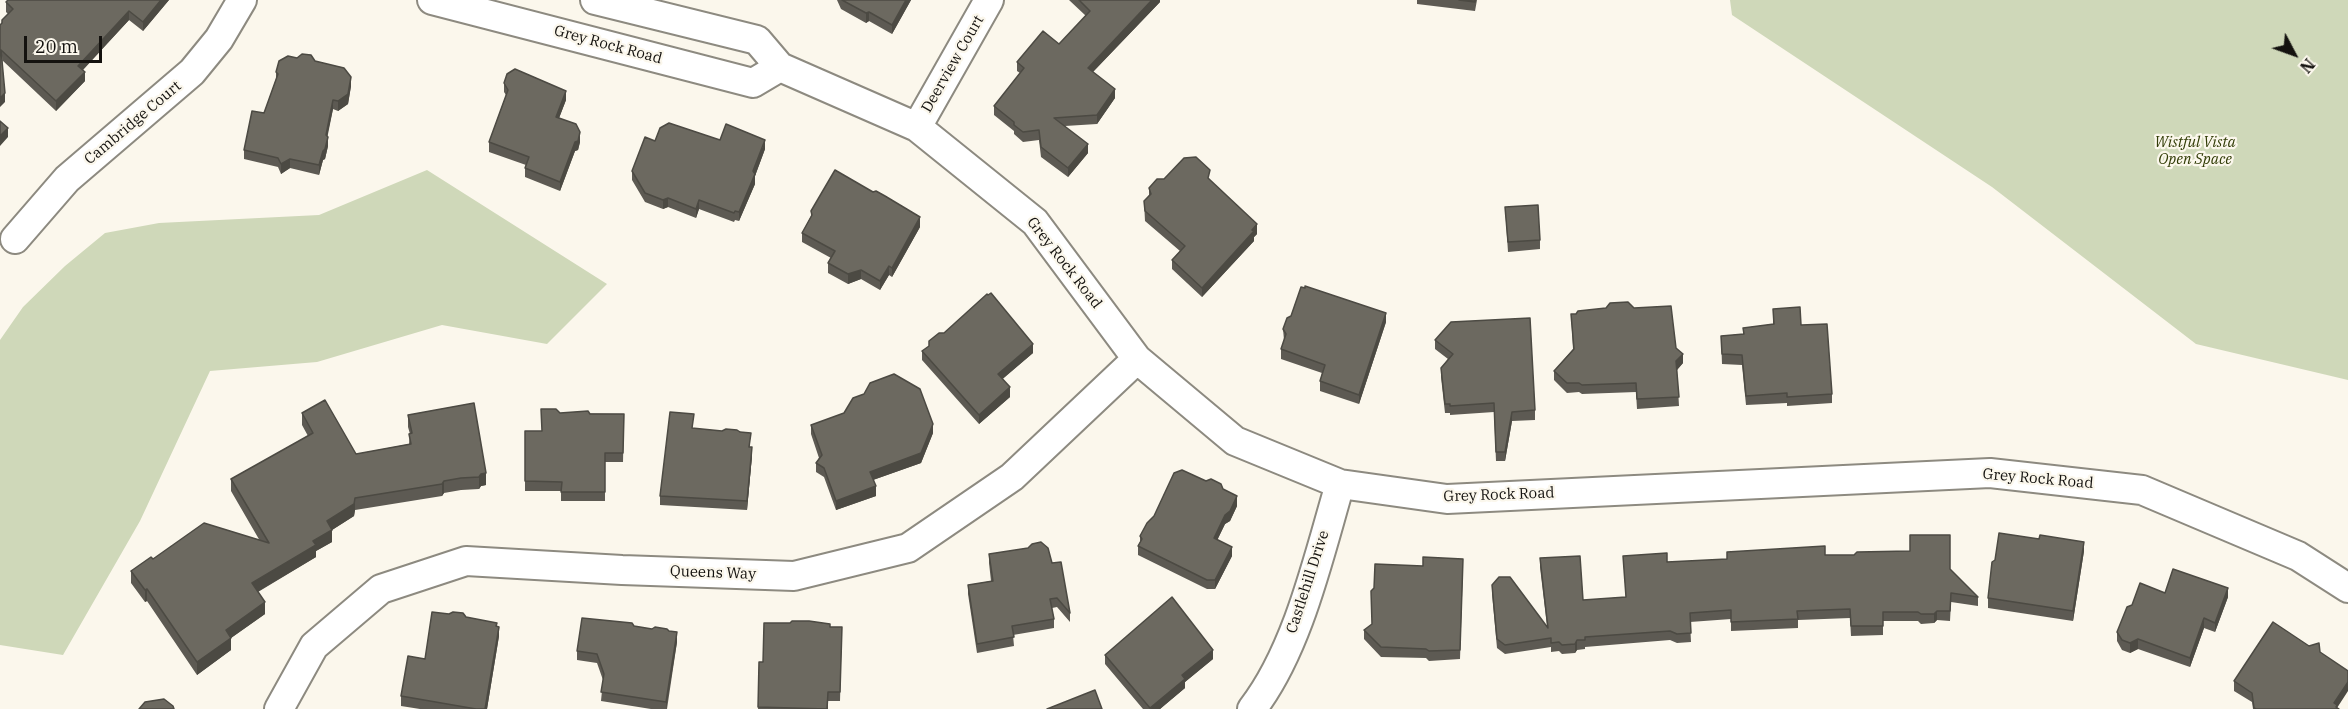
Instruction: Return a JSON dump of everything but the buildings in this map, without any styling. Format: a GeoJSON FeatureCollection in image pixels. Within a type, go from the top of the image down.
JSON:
{"type":"FeatureCollection","features":[{"type":"Feature","properties":{"kind":"street","name":"Cambridge Court"},"geometry":{"type":"LineString","coordinates":[[15,239],[67,179],[192,72],[219,39],[242,0]]}},
{"type":"Feature","properties":{"kind":"street","name":"Grey Rock Road"},"geometry":{"type":"LineString","coordinates":[[432,0],[753,82],[780,67]]}},
{"type":"Feature","properties":{"kind":"street","name":"Grey Rock Road"},"geometry":{"type":"LineString","coordinates":[[595,0],[758,40],[780,67],[917,127],[1035,222],[1137,358],[1235,441],[1340,484],[1447,499],[1990,473],[2142,490],[2298,556],[2348,588]]}},
{"type":"Feature","properties":{"kind":"street","name":"Deerview Court"},"geometry":{"type":"LineString","coordinates":[[917,127],[989,0]]}},
{"type":"Feature","properties":{"kind":"street","name":"Queens Way"},"geometry":{"type":"LineString","coordinates":[[279,709],[314,646],[381,589],[466,561],[622,570],[794,576],[908,548],[1012,477],[1137,358]]}},
{"type":"Feature","properties":{"kind":"street","name":"Castlehill Drive"},"geometry":{"type":"LineString","coordinates":[[1252,709],[1266,691],[1302,612],[1340,484]]}},
{"type":"Feature","properties":{"kind":"green space","name":"Wistful Vista Open Space"},"geometry":{"type":"Polygon","coordinates":[[[1730,0],[2348,0],[2348,380],[2196,344],[1992,187],[1732,15],[1730,0]]]}},
{"type":"Feature","properties":{"kind":"green space"},"geometry":{"type":"Polygon","coordinates":[[[427,170],[607,284],[547,344],[442,325],[317,362],[210,371],[140,521],[63,655],[0,645],[0,340],[23,307],[65,266],[105,233],[159,223],[319,215],[427,170]]]}}]}
